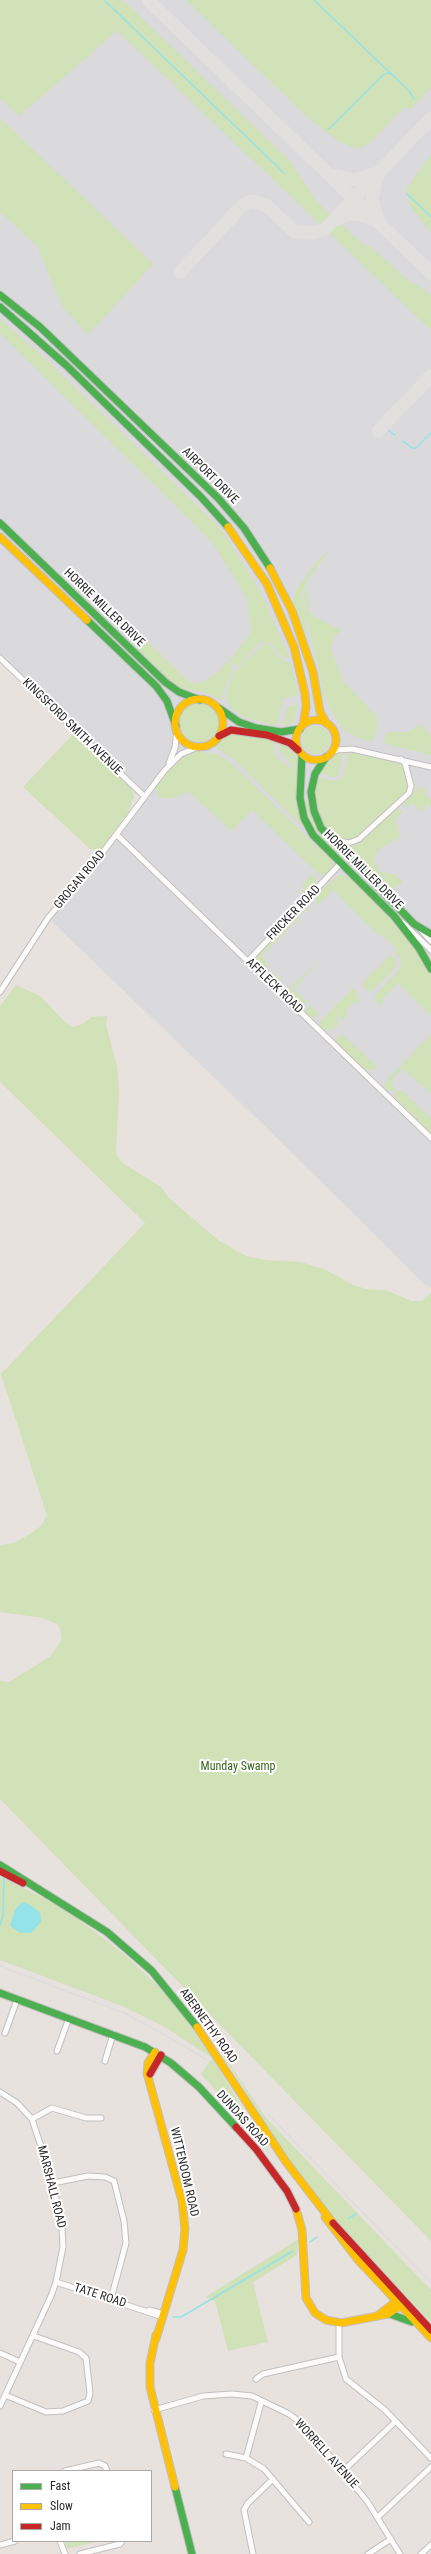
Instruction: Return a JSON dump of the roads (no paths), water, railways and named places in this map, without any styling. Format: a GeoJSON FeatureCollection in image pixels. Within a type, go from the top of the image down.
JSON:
{"type":"FeatureCollection","features":[{"type":"Feature","properties":{"kind":"main road","name":"AIRPORT DRIVE"},"geometry":{"type":"LineString","coordinates":[[0,295],[40,326],[218,498],[244,528],[275,575],[292,611],[311,666],[320,712],[327,724]]}},
{"type":"Feature","properties":{"kind":"main road","name":"AIRPORT DRIVE"},"geometry":{"type":"LineString","coordinates":[[0,308],[25,327],[67,366],[201,497],[236,536],[267,584],[292,642],[305,694],[306,707],[301,727]]}},
{"type":"Feature","properties":{"kind":"main road","name":"HORRIE MILLER DRIVE"},"geometry":{"type":"LineString","coordinates":[[0,523],[165,682],[179,692],[200,700]]}},
{"type":"Feature","properties":{"kind":"main road","name":"HORRIE MILLER DRIVE"},"geometry":{"type":"LineString","coordinates":[[0,537],[156,686],[167,701],[176,728]]}},
{"type":"Feature","properties":{"kind":"main road"},"geometry":{"type":"LineString","coordinates":[[200,700],[209,701],[233,720],[250,727],[281,732],[301,727],[314,721],[327,724],[335,735],[334,748],[329,755],[314,760],[300,753],[290,743],[267,735],[231,730],[208,745],[198,747],[183,740],[176,728],[177,717],[184,706],[200,700]]}},
{"type":"Feature","properties":{"kind":"main road"},"geometry":{"type":"LineString","coordinates":[[216,707],[223,721],[219,737]]}},
{"type":"Feature","properties":{"kind":"main road"},"geometry":{"type":"LineString","coordinates":[[300,753],[296,738],[301,727]]}},
{"type":"Feature","properties":{"kind":"main road","name":"HORRIE MILLER DRIVE"},"geometry":{"type":"LineString","coordinates":[[300,753],[300,798],[304,818],[312,835],[394,916],[419,948],[431,969]]}},
{"type":"Feature","properties":{"kind":"main road","name":"HORRIE MILLER DRIVE"},"geometry":{"type":"LineString","coordinates":[[329,755],[315,774],[312,792],[316,818],[324,833],[401,912],[414,924],[431,934]]}},
{"type":"Feature","properties":{"kind":"main road","name":"ABERNETHY ROAD"},"geometry":{"type":"LineString","coordinates":[[0,1865],[107,1932],[139,1959],[180,2002],[286,2162],[324,2213],[431,2338]]}},
{"type":"Feature","properties":{"kind":"main road","name":"ABERNETHY ROAD"},"geometry":{"type":"LineString","coordinates":[[0,1872],[36,1888]]}},
{"type":"Feature","properties":{"kind":"main road","name":"DUNDAS ROAD"},"geometry":{"type":"LineString","coordinates":[[0,1994],[113,2034],[158,2054],[199,2087],[256,2149],[287,2191],[296,2210],[302,2230],[306,2298],[315,2313],[326,2320],[339,2323],[375,2318],[390,2314],[400,2302]]}},
{"type":"Feature","properties":{"kind":"main road","name":"WITTENOOM ROAD"},"geometry":{"type":"LineString","coordinates":[[158,2054],[150,2076],[185,2223],[183,2250],[169,2296],[161,2315],[149,2369],[154,2410],[192,2554]]}},
{"type":"Feature","properties":{"kind":"main road","name":"ABERNETHY ROAD"},"geometry":{"type":"LineString","coordinates":[[400,2302],[431,2330]]}},
{"type":"Feature","properties":{"kind":"main road","name":"DUNDAS ROAD"},"geometry":{"type":"LineString","coordinates":[[375,2318],[400,2302]]}},
{"type":"Feature","properties":{"kind":"main road"},"geometry":{"type":"LineString","coordinates":[[390,2314],[404,2318],[421,2328]]}},
{"type":"Feature","properties":{"kind":"street","name":"KINGSFORD SMITH AVENUE"},"geometry":{"type":"LineString","coordinates":[[0,658],[144,796]]}},
{"type":"Feature","properties":{"kind":"street","name":"GROGAN ROAD"},"geometry":{"type":"LineString","coordinates":[[164,771],[173,753],[176,728]]}},
{"type":"Feature","properties":{"kind":"street","name":"GROGAN ROAD"},"geometry":{"type":"LineString","coordinates":[[0,992],[48,918],[117,835],[144,796],[164,771],[181,754],[198,747]]}},
{"type":"Feature","properties":{"kind":"street"},"geometry":{"type":"LineString","coordinates":[[329,755],[337,750],[352,749],[431,766]]}},
{"type":"Feature","properties":{"kind":"street"},"geometry":{"type":"LineString","coordinates":[[324,833],[340,842],[356,841],[398,804],[412,789],[405,763],[401,759]]}},
{"type":"Feature","properties":{"kind":"street","name":"AFFLECK ROAD"},"geometry":{"type":"LineString","coordinates":[[117,835],[431,1138]]}},
{"type":"Feature","properties":{"kind":"street","name":"FRICKER ROAD"},"geometry":{"type":"LineString","coordinates":[[248,961],[340,864]]}},
{"type":"Feature","properties":{"kind":"street"},"geometry":{"type":"LineString","coordinates":[[401,912],[431,929]]}},
{"type":"Feature","properties":{"kind":"street"},"geometry":{"type":"LineString","coordinates":[[394,916],[431,950]]}},
{"type":"Feature","properties":{"kind":"street"},"geometry":{"type":"LineString","coordinates":[[414,924],[431,941]]}},
{"type":"Feature","properties":{"kind":"street"},"geometry":{"type":"LineString","coordinates":[[5,2033],[17,2000]]}},
{"type":"Feature","properties":{"kind":"street"},"geometry":{"type":"LineString","coordinates":[[57,2051],[69,2018]]}},
{"type":"Feature","properties":{"kind":"street"},"geometry":{"type":"LineString","coordinates":[[105,2061],[113,2034]]}},
{"type":"Feature","properties":{"kind":"street","name":"MARSHALL ROAD"},"geometry":{"type":"LineString","coordinates":[[0,2092],[17,2102],[32,2119],[53,2183],[63,2237],[61,2261],[56,2282],[34,2336],[20,2362],[0,2406]]}},
{"type":"Feature","properties":{"kind":"street"},"geometry":{"type":"LineString","coordinates":[[32,2119],[52,2108],[86,2118],[101,2118]]}},
{"type":"Feature","properties":{"kind":"street"},"geometry":{"type":"LineString","coordinates":[[53,2183],[88,2176],[105,2177],[114,2182],[124,2221],[126,2243],[111,2299]]}},
{"type":"Feature","properties":{"kind":"street","name":"TATE ROAD"},"geometry":{"type":"LineString","coordinates":[[56,2282],[161,2315]]}},
{"type":"Feature","properties":{"kind":"street"},"geometry":{"type":"LineString","coordinates":[[339,2323],[338,2357],[343,2374],[351,2385],[385,2410],[431,2458]]}},
{"type":"Feature","properties":{"kind":"street"},"geometry":{"type":"LineString","coordinates":[[5,2395],[46,2412],[63,2411],[88,2401],[90,2393],[86,2358],[79,2352],[34,2336]]}},
{"type":"Feature","properties":{"kind":"street"},"geometry":{"type":"LineString","coordinates":[[0,2353],[20,2362]]}},
{"type":"Feature","properties":{"kind":"street"},"geometry":{"type":"LineString","coordinates":[[256,2379],[263,2374],[338,2357]]}},
{"type":"Feature","properties":{"kind":"street","name":"WORRELL AVENUE"},"geometry":{"type":"LineString","coordinates":[[154,2410],[211,2395],[232,2394],[252,2396],[261,2403],[271,2404],[304,2426],[378,2517],[400,2554]]}},
{"type":"Feature","properties":{"kind":"street"},"geometry":{"type":"LineString","coordinates":[[246,2458],[261,2403]]}},
{"type":"Feature","properties":{"kind":"street"},"geometry":{"type":"LineString","coordinates":[[342,2472],[395,2422]]}},
{"type":"Feature","properties":{"kind":"street"},"geometry":{"type":"LineString","coordinates":[[226,2454],[246,2458],[264,2469],[310,2522]]}},
{"type":"Feature","properties":{"kind":"street"},"geometry":{"type":"LineString","coordinates":[[69,2470],[99,2463],[105,2466],[107,2470]]}},
{"type":"Feature","properties":{"kind":"street"},"geometry":{"type":"LineString","coordinates":[[378,2517],[431,2467]]}},
{"type":"Feature","properties":{"kind":"street"},"geometry":{"type":"LineString","coordinates":[[253,2554],[244,2510],[248,2503],[273,2479]]}},
{"type":"Feature","properties":{"kind":"street"},"geometry":{"type":"LineString","coordinates":[[368,2554],[391,2539]]}},
{"type":"Feature","properties":{"kind":"street"},"geometry":{"type":"LineString","coordinates":[[0,2545],[12,2542]]}},
{"type":"Feature","properties":{"kind":"street"},"geometry":{"type":"LineString","coordinates":[[60,2542],[65,2554]]}},
{"type":"Feature","properties":{"kind":"street"},"geometry":{"type":"LineString","coordinates":[[80,2554],[120,2544],[121,2542]]}},
{"type":"Feature","properties":{"kind":"street"},"geometry":{"type":"LineString","coordinates":[[421,2554],[431,2545]]}},
{"type":"Feature","properties":{"kind":"water"},"geometry":{"type":"Polygon","coordinates":[[[25,1902],[40,1912],[41,1922],[31,1933],[21,1933],[10,1926],[15,1910],[21,1903],[25,1902]]]}},
{"type":"Feature","properties":{"kind":"waterway"},"geometry":{"type":"LineString","coordinates":[[104,0],[284,173]]}},
{"type":"Feature","properties":{"kind":"waterway"},"geometry":{"type":"LineString","coordinates":[[314,0],[409,91],[414,99]]}},
{"type":"Feature","properties":{"kind":"waterway"},"geometry":{"type":"LineString","coordinates":[[329,129],[384,74],[390,73]]}},
{"type":"Feature","properties":{"kind":"waterway"},"geometry":{"type":"LineString","coordinates":[[407,194],[431,217]]}},
{"type":"Feature","properties":{"kind":"waterway"},"geometry":{"type":"LineString","coordinates":[[388,430],[395,435]]}},
{"type":"Feature","properties":{"kind":"waterway"},"geometry":{"type":"LineString","coordinates":[[403,441],[412,448],[416,448],[431,433]]}},
{"type":"Feature","properties":{"kind":"waterway"},"geometry":{"type":"LineString","coordinates":[[0,1925],[3,1915],[4,1875]]}},
{"type":"Feature","properties":{"kind":"waterway"},"geometry":{"type":"LineString","coordinates":[[349,2218],[356,2214]]}},
{"type":"Feature","properties":{"kind":"waterway"},"geometry":{"type":"LineString","coordinates":[[310,2242],[317,2237]]}},
{"type":"Feature","properties":{"kind":"waterway"},"geometry":{"type":"LineString","coordinates":[[173,2317],[181,2317],[293,2251]]}},
{"type":"Feature","properties":{"kind":"railway"},"geometry":{"type":"LineString","coordinates":[[0,1966],[124,2013],[207,2060]]}},
{"type":"Feature","properties":{"kind":"railway"},"geometry":{"type":"LineString","coordinates":[[268,2114],[431,2283]]}},
{"type":"Feature","properties":{"kind":"park label","name":"Munday Swamp"},"geometry":{"type":"Point","coordinates":[238,1767]}}]}
